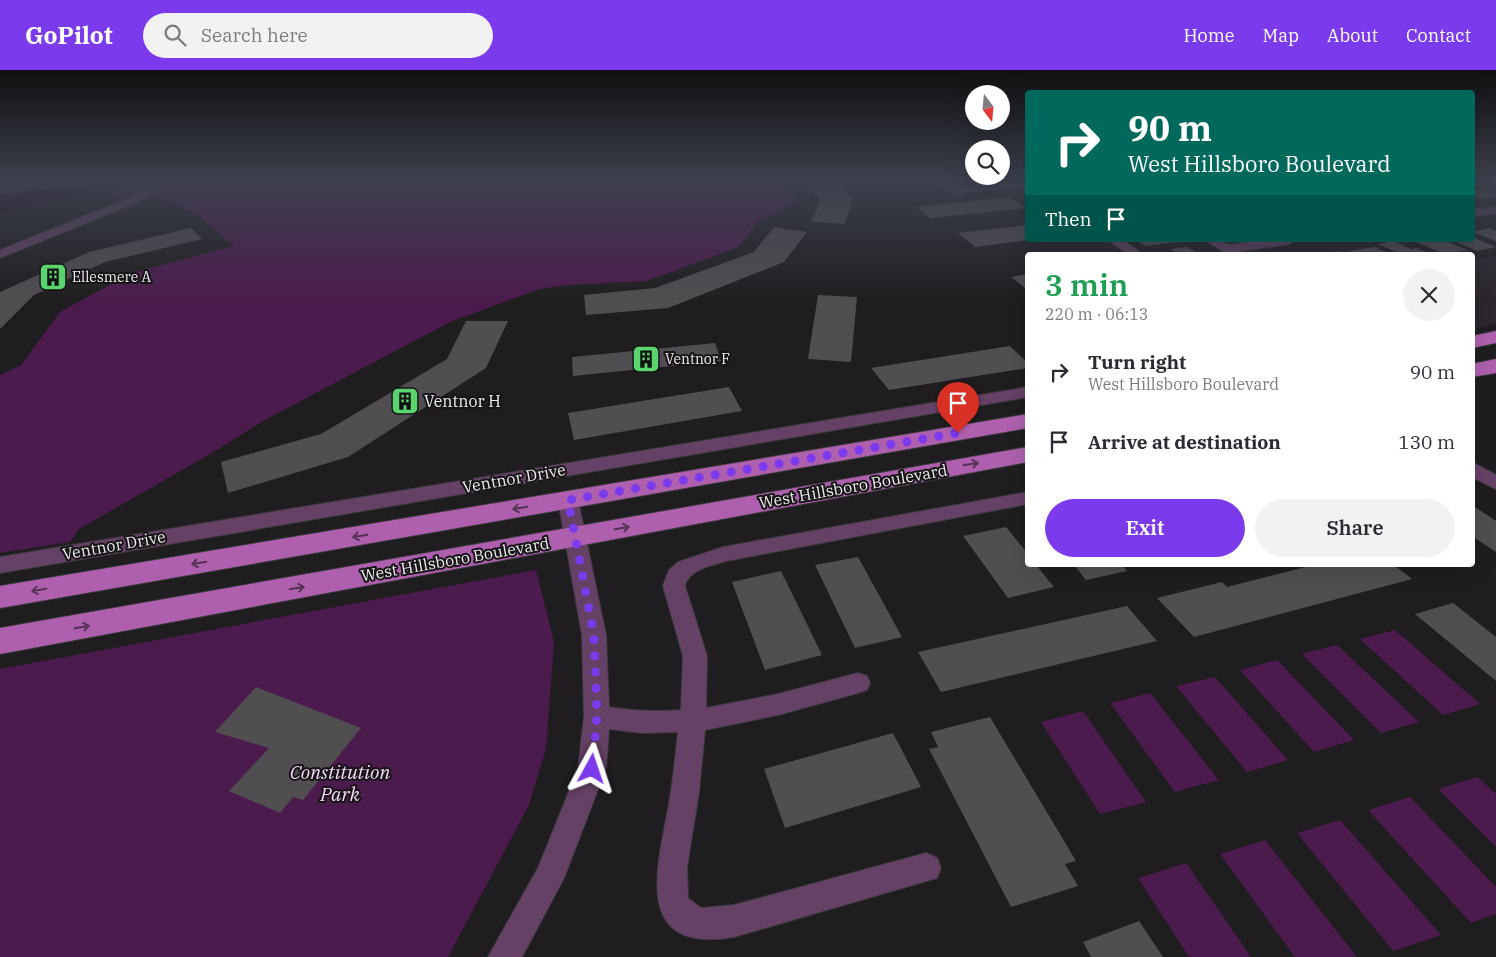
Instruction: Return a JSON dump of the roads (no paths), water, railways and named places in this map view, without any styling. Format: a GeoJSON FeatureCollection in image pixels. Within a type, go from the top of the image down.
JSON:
{"type":"FeatureCollection","features":[{"type":"Feature","properties":{"kind":"main road"},"geometry":{"type":"LineString","coordinates":[[1475,341],[1496,337]]}},
{"type":"Feature","properties":{"kind":"main road"},"geometry":{"type":"LineString","coordinates":[[1475,370],[1496,366]]}},
{"type":"Feature","properties":{"kind":"main road","name":"West Hillsboro Boulevard"},"geometry":{"type":"LineString","coordinates":[[0,597],[1025,422]]}},
{"type":"Feature","properties":{"kind":"main road","name":"West Hillsboro Boulevard"},"geometry":{"type":"LineString","coordinates":[[0,641],[1025,455]]}},
{"type":"Feature","properties":{"kind":"street"},"geometry":{"type":"LineString","coordinates":[[0,254],[83,220]]}},
{"type":"Feature","properties":{"kind":"street"},"geometry":{"type":"LineString","coordinates":[[1117,242],[1133,252]]}},
{"type":"Feature","properties":{"kind":"street"},"geometry":{"type":"LineString","coordinates":[[1215,242],[1233,252],[1280,242]]}},
{"type":"Feature","properties":{"kind":"street","name":"Ventnor Drive"},"geometry":{"type":"LineString","coordinates":[[0,565],[1025,393]]}},
{"type":"Feature","properties":{"kind":"street"},"geometry":{"type":"LineString","coordinates":[[1475,470],[1496,482]]}},
{"type":"Feature","properties":{"kind":"street"},"geometry":{"type":"LineString","coordinates":[[926,868],[734,921],[702,926],[684,917],[672,904],[672,867],[685,792],[693,719],[695,656],[674,586],[677,575],[686,567],[723,554],[1025,499]]}},
{"type":"Feature","properties":{"kind":"street"},"geometry":{"type":"LineString","coordinates":[[504,957],[549,878],[592,769],[597,716],[594,635],[568,500]]}},
{"type":"Feature","properties":{"kind":"street"},"geometry":{"type":"LineString","coordinates":[[597,716],[642,722],[693,719],[763,708],[858,683]]}},
{"type":"Feature","properties":{"kind":"place","name":"Ellesmere A"},"geometry":{"type":"Point","coordinates":[53,277]}},
{"type":"Feature","properties":{"kind":"place","name":"Ventnor F"},"geometry":{"type":"Point","coordinates":[646,359]}},
{"type":"Feature","properties":{"kind":"place","name":"Ventnor H"},"geometry":{"type":"Point","coordinates":[405,401]}},
{"type":"Feature","properties":{"kind":"park label","name":"Constitution Park"},"geometry":{"type":"Point","coordinates":[340,783]}}]}
